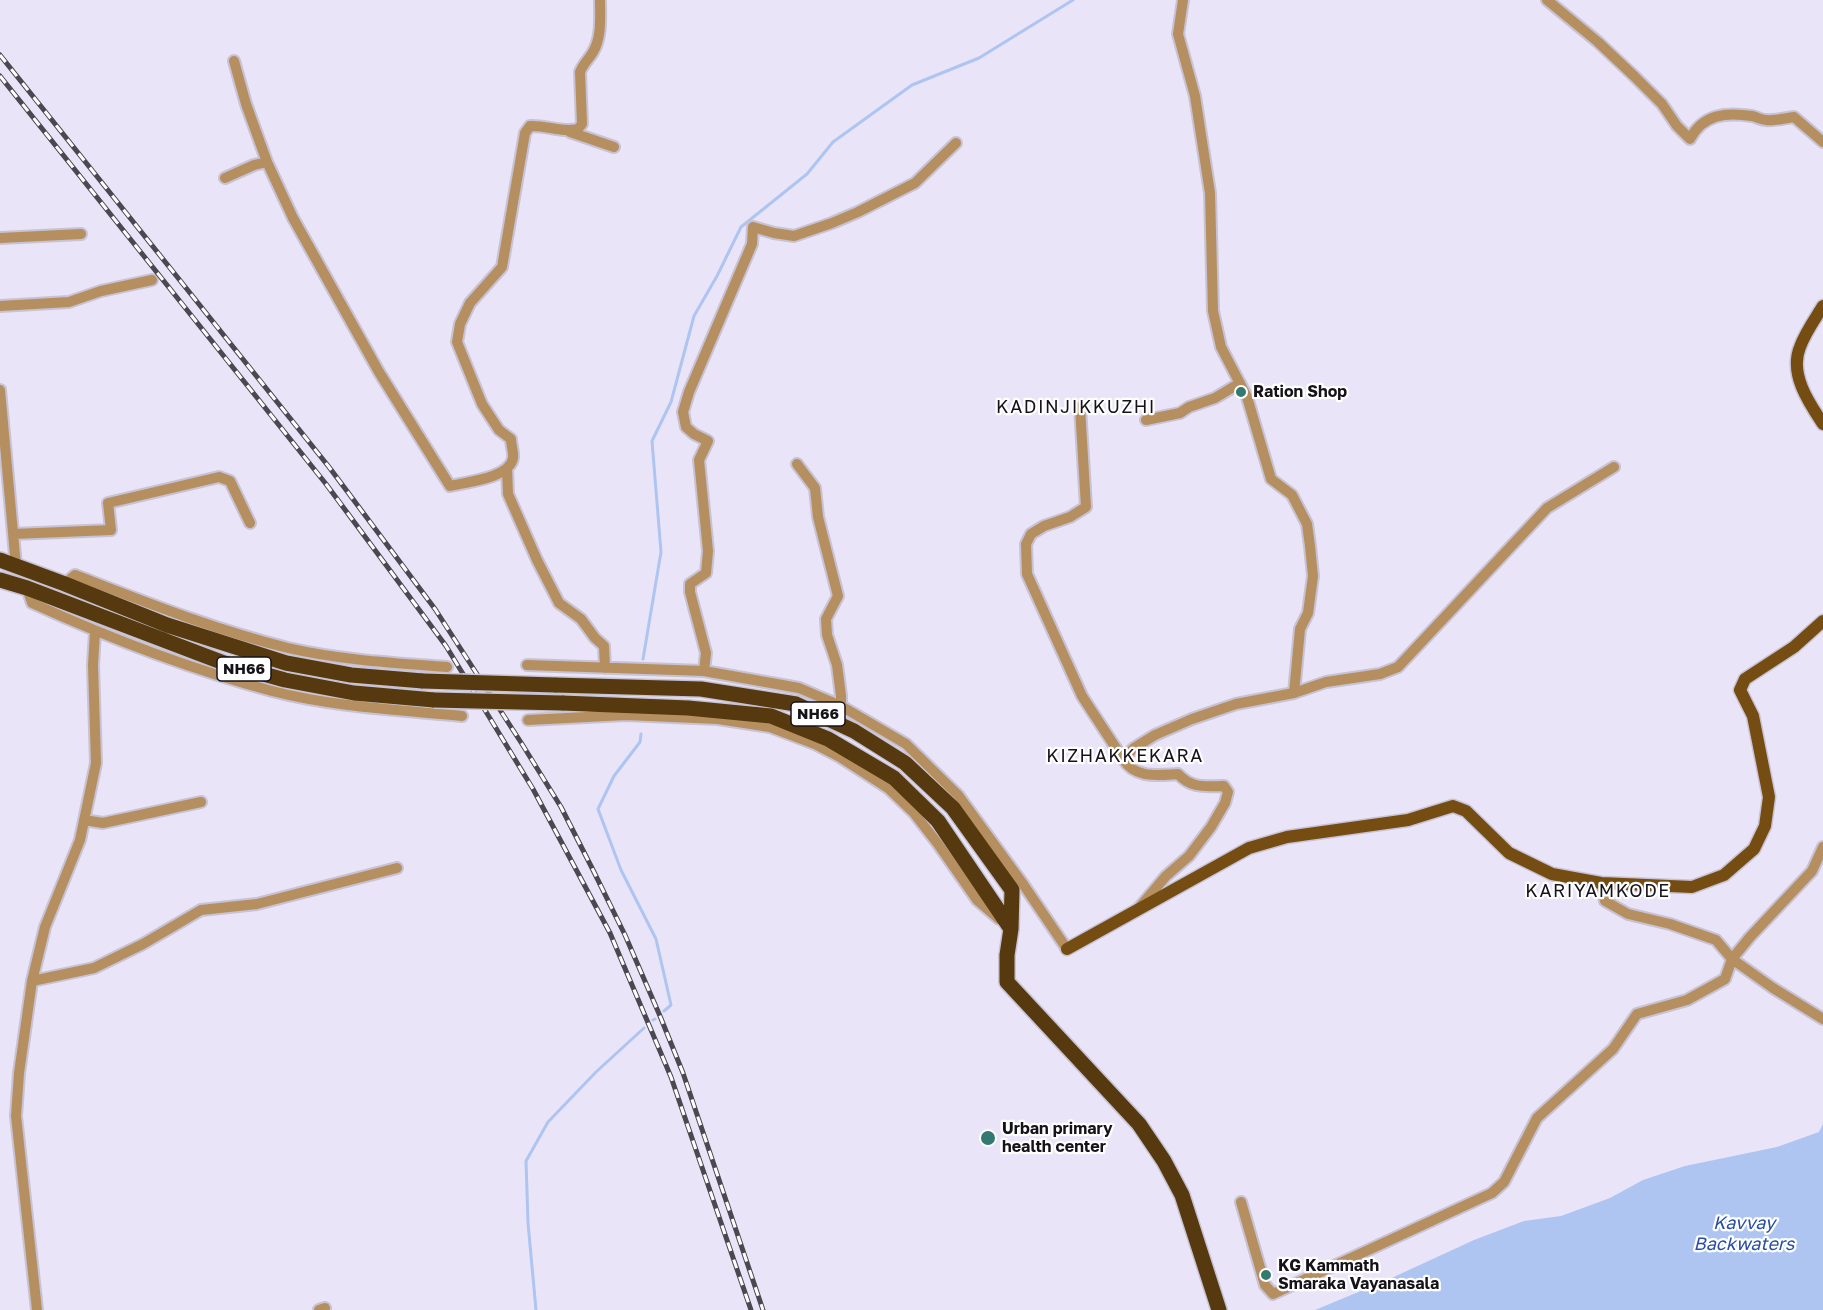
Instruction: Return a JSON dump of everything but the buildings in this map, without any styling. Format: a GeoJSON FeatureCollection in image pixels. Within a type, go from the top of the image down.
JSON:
{"type":"FeatureCollection","features":[{"type":"Feature","properties":{"kind":"highway","name":"NH66"},"geometry":{"type":"LineString","coordinates":[[0,560],[167,625],[286,663],[351,675],[423,681],[713,690],[796,704],[854,731],[906,763],[953,808],[1012,890],[1007,982],[1139,1124],[1164,1161],[1182,1195],[1219,1310]]}},
{"type":"Feature","properties":{"kind":"highway","name":"NH66"},"geometry":{"type":"LineString","coordinates":[[0,580],[27,588],[224,663],[275,678],[354,693],[434,700],[688,708],[771,716],[828,739],[894,778],[938,821],[1011,929]]}},
{"type":"Feature","properties":{"kind":"highway","name":"NH66"},"geometry":{"type":"LineString","coordinates":[[27,588],[65,584]]}},
{"type":"Feature","properties":{"kind":"main road"},"geometry":{"type":"LineString","coordinates":[[1823,306],[1799,348],[1797,370],[1809,401],[1823,424]]}},
{"type":"Feature","properties":{"kind":"main road"},"geometry":{"type":"LineString","coordinates":[[1067,949],[1139,908],[1181,888],[1249,848],[1287,837],[1408,820],[1453,806],[1466,811],[1509,853],[1552,874],[1601,883],[1692,887],[1724,875],[1754,849],[1765,826],[1769,797],[1753,716],[1740,690],[1745,679],[1794,647],[1823,621]]}},
{"type":"Feature","properties":{"kind":"street"},"geometry":{"type":"LineString","coordinates":[[570,132],[578,129],[582,124],[580,72],[582,65],[594,51],[598,39],[600,0]]}},
{"type":"Feature","properties":{"kind":"street"},"geometry":{"type":"LineString","coordinates":[[1183,0],[1178,34],[1195,96],[1210,193],[1213,311],[1221,347],[1247,397],[1271,479],[1292,495],[1307,524],[1313,576],[1308,613],[1300,629],[1294,693]]}},
{"type":"Feature","properties":{"kind":"street"},"geometry":{"type":"LineString","coordinates":[[1547,0],[1598,42],[1634,76],[1662,104],[1677,126],[1690,139],[1696,128],[1712,116],[1732,115],[1753,116],[1767,121],[1794,117],[1823,142]]}},
{"type":"Feature","properties":{"kind":"street"},"geometry":{"type":"LineString","coordinates":[[234,61],[246,104],[267,162],[293,218],[379,372],[450,486],[505,474]]}},
{"type":"Feature","properties":{"kind":"street"},"geometry":{"type":"LineString","coordinates":[[605,668],[604,646],[581,619],[559,603],[537,560],[508,494],[505,474],[513,459],[511,439],[498,430],[482,404],[457,342],[460,324],[470,303],[502,267],[525,133],[530,126],[570,132],[614,147]]}},
{"type":"Feature","properties":{"kind":"street"},"geometry":{"type":"LineString","coordinates":[[704,671],[706,652],[690,592],[690,584],[706,573],[708,550],[699,460],[708,441],[686,427],[683,412],[689,392],[752,244],[753,227],[794,236],[841,219],[915,183],[956,143]]}},
{"type":"Feature","properties":{"kind":"street"},"geometry":{"type":"LineString","coordinates":[[225,178],[254,165],[267,162]]}},
{"type":"Feature","properties":{"kind":"street"},"geometry":{"type":"LineString","coordinates":[[0,238],[81,234]]}},
{"type":"Feature","properties":{"kind":"street"},"geometry":{"type":"LineString","coordinates":[[0,306],[69,302],[101,291],[152,280]]}},
{"type":"Feature","properties":{"kind":"street"},"geometry":{"type":"LineString","coordinates":[[1146,420],[1180,413],[1215,398],[1240,383]]}},
{"type":"Feature","properties":{"kind":"street"},"geometry":{"type":"LineString","coordinates":[[0,390],[2,442],[16,566]]}},
{"type":"Feature","properties":{"kind":"street"},"geometry":{"type":"LineString","coordinates":[[1080,407],[1086,507],[1070,518],[1044,526],[1030,534],[1026,544],[1027,574],[1082,696],[1132,769],[1149,776],[1178,774],[1193,786],[1224,786],[1228,792],[1211,827],[1189,856],[1166,876],[1139,908]]}},
{"type":"Feature","properties":{"kind":"street"},"geometry":{"type":"LineString","coordinates":[[797,464],[815,488],[818,517],[838,596],[826,619],[827,635],[837,665],[841,706]]}},
{"type":"Feature","properties":{"kind":"street"},"geometry":{"type":"LineString","coordinates":[[1123,759],[1134,748],[1155,735],[1236,704],[1294,693],[1326,682],[1380,674],[1398,667],[1547,508],[1614,467]]}},
{"type":"Feature","properties":{"kind":"street"},"geometry":{"type":"LineString","coordinates":[[13,534],[111,530],[108,503],[219,477],[231,481],[250,523]]}},
{"type":"Feature","properties":{"kind":"street"},"geometry":{"type":"LineString","coordinates":[[65,584],[75,575],[166,610],[289,648],[355,660],[447,666]]}},
{"type":"Feature","properties":{"kind":"street"},"geometry":{"type":"LineString","coordinates":[[27,588],[32,603],[95,632],[273,691],[332,702],[462,716]]}},
{"type":"Feature","properties":{"kind":"street"},"geometry":{"type":"LineString","coordinates":[[37,1310],[16,1116],[19,1073],[32,981],[45,927],[80,840],[96,763],[93,665],[95,632]]}},
{"type":"Feature","properties":{"kind":"street"},"geometry":{"type":"LineString","coordinates":[[527,665],[704,671],[799,688],[841,706],[906,744],[958,795],[1067,949]]}},
{"type":"Feature","properties":{"kind":"street"},"geometry":{"type":"LineString","coordinates":[[528,720],[626,715],[718,719],[770,727],[815,744],[888,788],[914,813],[938,843],[977,900],[1011,929]]}},
{"type":"Feature","properties":{"kind":"street"},"geometry":{"type":"LineString","coordinates":[[84,820],[103,823],[201,802]]}},
{"type":"Feature","properties":{"kind":"street"},"geometry":{"type":"LineString","coordinates":[[1241,1202],[1265,1285],[1273,1294],[1492,1193],[1504,1182],[1537,1118],[1612,1049],[1637,1014],[1687,1000],[1725,979],[1732,959],[1812,871],[1823,847]]}},
{"type":"Feature","properties":{"kind":"street"},"geometry":{"type":"LineString","coordinates":[[32,981],[94,968],[143,944],[201,910],[257,904],[397,868]]}},
{"type":"Feature","properties":{"kind":"street"},"geometry":{"type":"LineString","coordinates":[[1601,883],[1605,901],[1628,914],[1670,924],[1716,940],[1732,959],[1823,1019]]}},
{"type":"Feature","properties":{"kind":"water","name":"Kavvay Backwaters"},"geometry":{"type":"Polygon","coordinates":[[[1823,1124],[1823,1310],[1315,1310],[1474,1240],[1524,1221],[1561,1216],[1610,1198],[1643,1180],[1685,1166],[1777,1147],[1819,1132],[1823,1124]]]}},
{"type":"Feature","properties":{"kind":"waterway"},"geometry":{"type":"LineString","coordinates":[[643,659],[661,552],[652,441],[671,402],[694,316],[741,227],[807,174],[833,142],[912,85],[979,58],[1073,0]]}},
{"type":"Feature","properties":{"kind":"waterway"},"geometry":{"type":"LineString","coordinates":[[641,734],[640,742],[614,776],[598,809],[621,870],[656,939],[671,1005],[664,1011]]}},
{"type":"Feature","properties":{"kind":"waterway"},"geometry":{"type":"LineString","coordinates":[[536,1310],[528,1223],[526,1161],[548,1122],[596,1072],[644,1028]]}},
{"type":"Feature","properties":{"kind":"railway"},"geometry":{"type":"LineString","coordinates":[[0,55],[329,467],[435,609],[561,807],[625,935],[683,1073],[763,1310]]}},
{"type":"Feature","properties":{"kind":"railway"},"geometry":{"type":"LineString","coordinates":[[0,76],[326,484],[446,646],[533,789],[610,933],[671,1077],[751,1310]]}},
{"type":"Feature","properties":{"kind":"place","name":"Ration Shop"},"geometry":{"type":"Point","coordinates":[1241,392]}},
{"type":"Feature","properties":{"kind":"place","name":"Urban primary health center"},"geometry":{"type":"Point","coordinates":[988,1138]}},
{"type":"Feature","properties":{"kind":"place","name":"KG Kammath Smaraka Vayanasala"},"geometry":{"type":"Point","coordinates":[1266,1275]}},
{"type":"Feature","properties":{"kind":"district","name":"KADINJIKKUZHI"},"geometry":{"type":"Point","coordinates":[1076,407]}},
{"type":"Feature","properties":{"kind":"district","name":"KIZHAKKEKARA"},"geometry":{"type":"Point","coordinates":[1125,756]}},
{"type":"Feature","properties":{"kind":"district","name":"KARIYAMKODE"},"geometry":{"type":"Point","coordinates":[1598,891]}}]}
